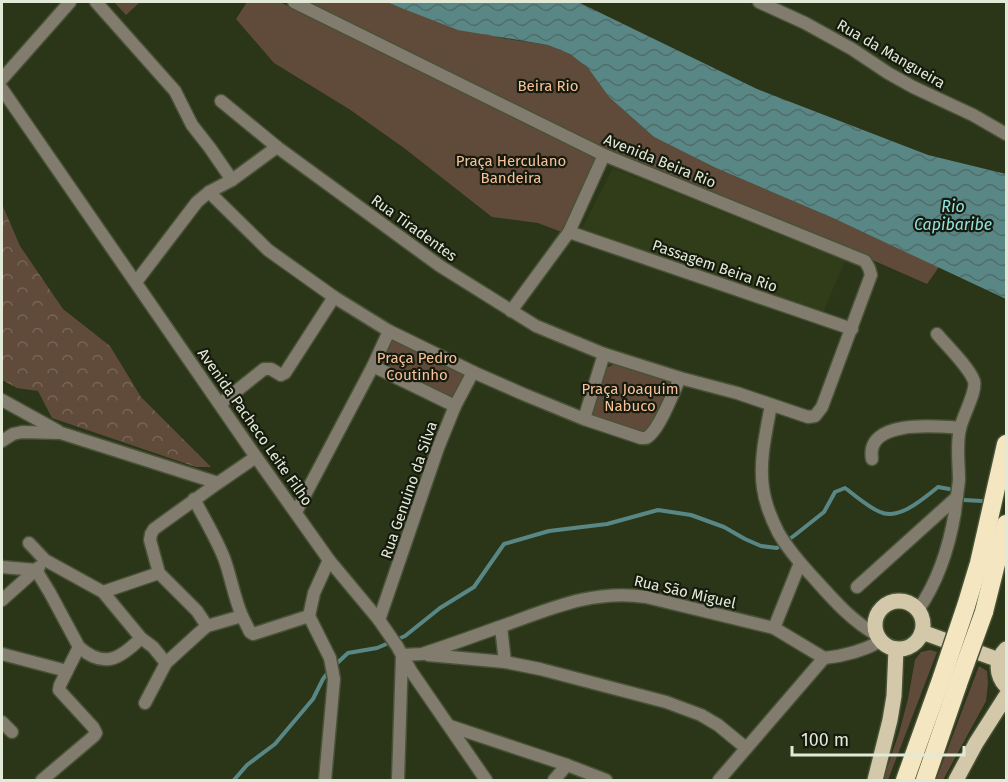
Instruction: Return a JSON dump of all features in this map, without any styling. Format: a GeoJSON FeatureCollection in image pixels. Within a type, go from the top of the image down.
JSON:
{"type":"FeatureCollection","features":[{"type":"Feature","properties":{"kind":"highway"},"geometry":{"type":"LineString","coordinates":[[925,780],[1006,444]]}},
{"type":"Feature","properties":{"kind":"highway"},"geometry":{"type":"LineString","coordinates":[[905,780],[984,612],[1006,524]]}},
{"type":"Feature","properties":{"kind":"main road"},"geometry":{"type":"LineString","coordinates":[[890,602],[905,602],[918,610],[922,617],[922,632],[912,645],[896,649],[888,646],[879,638],[874,627],[875,619],[883,606],[890,602]]}},
{"type":"Feature","properties":{"kind":"main road"},"geometry":{"type":"LineString","coordinates":[[922,632],[1003,655],[998,668],[1000,677],[1006,686]]}},
{"type":"Feature","properties":{"kind":"main road"},"geometry":{"type":"LineString","coordinates":[[875,780],[894,696],[896,649]]}},
{"type":"Feature","properties":{"kind":"main road"},"geometry":{"type":"LineString","coordinates":[[956,780],[1006,696]]}},
{"type":"Feature","properties":{"kind":"street"},"geometry":{"type":"LineString","coordinates":[[2,79],[70,2]]}},
{"type":"Feature","properties":{"kind":"street"},"geometry":{"type":"LineString","coordinates":[[96,2],[175,92],[192,125],[232,180]]}},
{"type":"Feature","properties":{"kind":"street","name":"Avenida Beira Rio"},"geometry":{"type":"LineString","coordinates":[[294,2],[604,155],[865,261],[871,275],[822,407],[818,413],[808,417],[771,405]]}},
{"type":"Feature","properties":{"kind":"street","name":"Rua da Mangueira"},"geometry":{"type":"LineString","coordinates":[[759,2],[805,23],[913,87],[973,115],[1006,134]]}},
{"type":"Feature","properties":{"kind":"street","name":"Avenida Pacheco Leite Filho"},"geometry":{"type":"LineString","coordinates":[[2,89],[329,560],[380,620],[411,671],[486,780]]}},
{"type":"Feature","properties":{"kind":"street","name":"Rua Tiradentes"},"geometry":{"type":"LineString","coordinates":[[221,100],[277,147],[440,266],[536,326],[604,354]]}},
{"type":"Feature","properties":{"kind":"street"},"geometry":{"type":"LineString","coordinates":[[136,282],[197,202],[277,147]]}},
{"type":"Feature","properties":{"kind":"street"},"geometry":{"type":"LineString","coordinates":[[511,311],[568,232],[604,155]]}},
{"type":"Feature","properties":{"kind":"street"},"geometry":{"type":"LineString","coordinates":[[209,192],[268,250],[334,297],[389,331],[473,372],[584,419],[646,438],[658,424],[680,378]]}},
{"type":"Feature","properties":{"kind":"street","name":"Passagem Beira Rio"},"geometry":{"type":"LineString","coordinates":[[568,232],[852,329]]}},
{"type":"Feature","properties":{"kind":"street"},"geometry":{"type":"LineString","coordinates":[[220,404],[266,369],[271,369],[281,375],[285,373],[334,297]]}},
{"type":"Feature","properties":{"kind":"street"},"geometry":{"type":"LineString","coordinates":[[296,512],[389,331]]}},
{"type":"Feature","properties":{"kind":"street"},"geometry":{"type":"LineString","coordinates":[[918,610],[933,586],[949,543],[959,481],[960,428],[975,384],[963,365],[937,334]]}},
{"type":"Feature","properties":{"kind":"street"},"geometry":{"type":"LineString","coordinates":[[584,419],[604,354],[771,405],[762,470],[762,486],[770,514],[779,533],[800,563],[849,616],[879,638],[870,648],[844,656],[824,658],[719,780]]}},
{"type":"Feature","properties":{"kind":"street"},"geometry":{"type":"LineString","coordinates":[[373,366],[455,406]]}},
{"type":"Feature","properties":{"kind":"street","name":"Rua Genuino da Silva"},"geometry":{"type":"LineString","coordinates":[[380,620],[435,458],[455,406],[473,372]]}},
{"type":"Feature","properties":{"kind":"street"},"geometry":{"type":"LineString","coordinates":[[2,400],[61,433],[218,483]]}},
{"type":"Feature","properties":{"kind":"street"},"geometry":{"type":"LineString","coordinates":[[872,459],[873,444],[881,435],[888,432],[923,426],[960,428]]}},
{"type":"Feature","properties":{"kind":"street"},"geometry":{"type":"LineString","coordinates":[[2,441],[13,434],[22,432],[61,433]]}},
{"type":"Feature","properties":{"kind":"street"},"geometry":{"type":"LineString","coordinates":[[207,626],[197,611],[159,573],[150,537],[152,531],[194,499],[256,457]]}},
{"type":"Feature","properties":{"kind":"street"},"geometry":{"type":"LineString","coordinates":[[856,586],[957,497]]}},
{"type":"Feature","properties":{"kind":"street"},"geometry":{"type":"LineString","coordinates":[[194,499],[220,549],[229,573],[234,597],[250,632],[253,634],[309,616]]}},
{"type":"Feature","properties":{"kind":"street"},"geometry":{"type":"LineString","coordinates":[[29,543],[45,560],[103,592],[141,638],[153,647],[166,663]]}},
{"type":"Feature","properties":{"kind":"street"},"geometry":{"type":"LineString","coordinates":[[2,600],[45,560]]}},
{"type":"Feature","properties":{"kind":"street"},"geometry":{"type":"LineString","coordinates":[[325,780],[334,679],[330,658],[309,616],[314,593],[329,560]]}},
{"type":"Feature","properties":{"kind":"street"},"geometry":{"type":"LineString","coordinates":[[774,628],[800,563]]}},
{"type":"Feature","properties":{"kind":"street"},"geometry":{"type":"LineString","coordinates":[[2,567],[36,570]]}},
{"type":"Feature","properties":{"kind":"street"},"geometry":{"type":"LineString","coordinates":[[36,570],[79,647],[86,654],[104,660],[112,659],[130,649],[141,638]]}},
{"type":"Feature","properties":{"kind":"street"},"geometry":{"type":"LineString","coordinates":[[103,592],[159,573]]}},
{"type":"Feature","properties":{"kind":"street","name":"Rua São Miguel"},"geometry":{"type":"LineString","coordinates":[[396,646],[422,654],[551,608],[583,599],[627,594],[774,628],[824,658]]}},
{"type":"Feature","properties":{"kind":"street"},"geometry":{"type":"LineString","coordinates":[[145,703],[166,663],[207,626],[242,616]]}},
{"type":"Feature","properties":{"kind":"street"},"geometry":{"type":"LineString","coordinates":[[501,627],[505,662]]}},
{"type":"Feature","properties":{"kind":"street"},"geometry":{"type":"LineString","coordinates":[[396,646],[398,780]]}},
{"type":"Feature","properties":{"kind":"street"},"geometry":{"type":"LineString","coordinates":[[42,780],[96,732],[59,690],[79,647]]}},
{"type":"Feature","properties":{"kind":"street"},"geometry":{"type":"LineString","coordinates":[[2,654],[67,671]]}},
{"type":"Feature","properties":{"kind":"street"},"geometry":{"type":"LineString","coordinates":[[422,654],[505,662],[666,702],[701,715],[747,748]]}},
{"type":"Feature","properties":{"kind":"street"},"geometry":{"type":"LineString","coordinates":[[2,722],[12,732]]}},
{"type":"Feature","properties":{"kind":"street"},"geometry":{"type":"LineString","coordinates":[[450,726],[606,780]]}},
{"type":"Feature","properties":{"kind":"street"},"geometry":{"type":"LineString","coordinates":[[555,780],[567,765]]}},
{"type":"Feature","properties":{"kind":"shaded area"},"geometry":{"type":"Polygon","coordinates":[[[613,168],[845,261],[822,315],[581,230],[613,168]]]}},
{"type":"Feature","properties":{"kind":"green space"},"geometry":{"type":"Polygon","coordinates":[[[114,2],[140,2],[126,15],[114,2]]]}},
{"type":"Feature","properties":{"kind":"green space","name":"Praça Herculano Bandeira"},"geometry":{"type":"Polygon","coordinates":[[[247,2],[280,2],[597,156],[564,233],[538,223],[492,217],[404,148],[349,109],[274,63],[236,19],[247,2]]]}},
{"type":"Feature","properties":{"kind":"green space","name":"Beira Rio"},"geometry":{"type":"Polygon","coordinates":[[[291,2],[386,2],[502,38],[548,45],[570,54],[588,68],[609,97],[654,137],[716,168],[939,267],[927,284],[861,255],[604,155],[291,2]]]}},
{"type":"Feature","properties":{"kind":"green space"},"geometry":{"type":"Polygon","coordinates":[[[2,204],[20,246],[63,309],[110,346],[141,397],[211,467],[196,467],[52,418],[38,391],[17,388],[2,380],[2,204]]]}},
{"type":"Feature","properties":{"kind":"green space","name":"Praça Pedro Coutinho"},"geometry":{"type":"Polygon","coordinates":[[[389,331],[473,372],[455,406],[373,366],[389,331]]]}},
{"type":"Feature","properties":{"kind":"green space","name":"Praça Joaquim Nabuco"},"geometry":{"type":"Polygon","coordinates":[[[617,363],[670,378],[671,387],[646,433],[641,434],[590,415],[604,369],[617,363]]]}},
{"type":"Feature","properties":{"kind":"green space"},"geometry":{"type":"Polygon","coordinates":[[[930,650],[937,652],[888,780],[883,780],[899,733],[915,660],[921,652],[930,650]]]}},
{"type":"Feature","properties":{"kind":"green space"},"geometry":{"type":"Polygon","coordinates":[[[979,666],[987,671],[986,701],[943,780],[936,780],[979,666]]]}},
{"type":"Feature","properties":{"kind":"water","name":"Rio Capibaribe"},"geometry":{"type":"Polygon","coordinates":[[[386,2],[578,2],[757,89],[928,155],[1006,174],[1006,299],[833,218],[716,168],[654,137],[609,97],[588,68],[570,54],[548,45],[458,30],[386,2]]]}},
{"type":"Feature","properties":{"kind":"waterway"},"geometry":{"type":"LineString","coordinates":[[334,666],[348,653],[377,648],[405,636],[440,608],[474,587],[504,544],[549,531],[607,524],[658,510],[691,515],[724,527],[761,546],[777,548],[824,512],[835,492],[845,488],[871,507],[887,514],[911,507],[938,487],[949,489]]}},
{"type":"Feature","properties":{"kind":"waterway"},"geometry":{"type":"LineString","coordinates":[[964,500],[982,501]]}},
{"type":"Feature","properties":{"kind":"waterway"},"geometry":{"type":"LineString","coordinates":[[234,780],[247,765],[275,744],[313,699],[329,671]]}}]}
